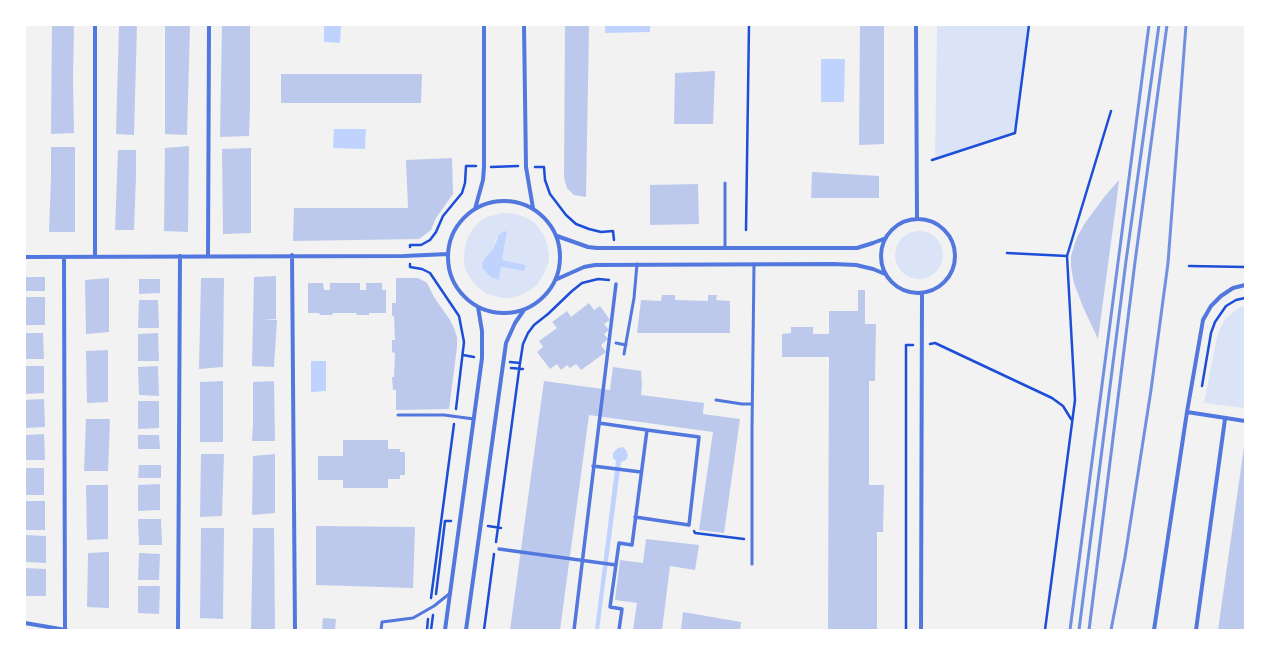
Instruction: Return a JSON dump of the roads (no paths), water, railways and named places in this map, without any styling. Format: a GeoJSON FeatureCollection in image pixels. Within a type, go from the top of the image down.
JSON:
{"type":"FeatureCollection","features":[{"type":"Feature","properties":{"kind":"street"},"geometry":{"type":"LineString","coordinates":[[95,25],[95,257]]}},
{"type":"Feature","properties":{"kind":"street"},"geometry":{"type":"LineString","coordinates":[[208,256],[209,25]]}},
{"type":"Feature","properties":{"kind":"street"},"geometry":{"type":"LineString","coordinates":[[475,209],[483,180],[484,167],[484,25]]}},
{"type":"Feature","properties":{"kind":"street"},"geometry":{"type":"LineString","coordinates":[[524,25],[526,166],[533,208]]}},
{"type":"Feature","properties":{"kind":"street"},"geometry":{"type":"LineString","coordinates":[[916,25],[918,218]]}},
{"type":"Feature","properties":{"kind":"street"},"geometry":{"type":"LineString","coordinates":[[498,200],[516,201],[533,208],[548,220],[557,236],[560,257],[555,280],[549,291],[540,301],[524,310],[509,313],[493,312],[478,307],[465,297],[456,285],[450,270],[448,254],[451,239],[458,225],[465,216],[475,209],[498,200]]}},
{"type":"Feature","properties":{"kind":"street"},"geometry":{"type":"LineString","coordinates":[[555,280],[594,265],[856,265],[873,269],[885,274],[898,287],[910,292],[922,293],[942,285],[949,278],[954,269],[956,258],[952,238],[946,230],[937,223],[928,219],[918,218],[906,220],[896,225],[886,238],[882,247],[881,255],[885,274]]}},
{"type":"Feature","properties":{"kind":"street"},"geometry":{"type":"LineString","coordinates":[[557,236],[588,247],[596,248],[857,248],[886,238]]}},
{"type":"Feature","properties":{"kind":"street"},"geometry":{"type":"LineString","coordinates":[[25,257],[448,254]]}},
{"type":"Feature","properties":{"kind":"street"},"geometry":{"type":"LineString","coordinates":[[292,255],[295,630]]}},
{"type":"Feature","properties":{"kind":"street"},"geometry":{"type":"LineString","coordinates":[[178,630],[180,256]]}},
{"type":"Feature","properties":{"kind":"street"},"geometry":{"type":"LineString","coordinates":[[25,623],[66,630],[64,257]]}},
{"type":"Feature","properties":{"kind":"street"},"geometry":{"type":"LineString","coordinates":[[574,630],[615,282]]}},
{"type":"Feature","properties":{"kind":"street"},"geometry":{"type":"LineString","coordinates":[[1154,630],[1187,412],[1203,320],[1211,306],[1221,296],[1233,288],[1245,285]]}},
{"type":"Feature","properties":{"kind":"street"},"geometry":{"type":"LineString","coordinates":[[921,630],[922,293]]}},
{"type":"Feature","properties":{"kind":"street"},"geometry":{"type":"LineString","coordinates":[[445,630],[449,594],[461,523],[482,358],[482,331],[478,307]]}},
{"type":"Feature","properties":{"kind":"street"},"geometry":{"type":"LineString","coordinates":[[466,630],[506,343],[515,323],[524,310]]}},
{"type":"Feature","properties":{"kind":"street"},"geometry":{"type":"LineString","coordinates":[[1187,412],[1245,421]]}},
{"type":"Feature","properties":{"kind":"street"},"geometry":{"type":"LineString","coordinates":[[1196,630],[1225,419]]}},
{"type":"Feature","properties":{"kind":"street"},"geometry":{"type":"LineString","coordinates":[[599,423],[699,437],[689,525],[635,517]]}},
{"type":"Feature","properties":{"kind":"street"},"geometry":{"type":"LineString","coordinates":[[619,630],[622,609],[610,607],[619,543],[632,545],[647,430]]}},
{"type":"Feature","properties":{"kind":"street"},"geometry":{"type":"LineString","coordinates":[[593,466],[641,472]]}},
{"type":"Feature","properties":{"kind":"street"},"geometry":{"type":"LineString","coordinates":[[497,550],[616,565]]}},
{"type":"Feature","properties":{"kind":"lane"},"geometry":{"type":"LineString","coordinates":[[725,183],[725,248]]}},
{"type":"Feature","properties":{"kind":"lane"},"geometry":{"type":"LineString","coordinates":[[624,354],[634,298],[637,264]]}},
{"type":"Feature","properties":{"kind":"lane"},"geometry":{"type":"LineString","coordinates":[[752,564],[754,264]]}},
{"type":"Feature","properties":{"kind":"lane"},"geometry":{"type":"LineString","coordinates":[[616,344],[626,345]]}},
{"type":"Feature","properties":{"kind":"lane"},"geometry":{"type":"LineString","coordinates":[[716,400],[752,404]]}},
{"type":"Feature","properties":{"kind":"lane"},"geometry":{"type":"LineString","coordinates":[[398,415],[444,415],[474,419]]}},
{"type":"Feature","properties":{"kind":"lane"},"geometry":{"type":"LineString","coordinates":[[381,630],[382,622],[413,618],[430,609],[449,594]]}},
{"type":"Feature","properties":{"kind":"water"},"geometry":{"type":"Polygon","coordinates":[[[324,25],[341,25],[340,43],[324,42],[324,25]]]}},
{"type":"Feature","properties":{"kind":"water"},"geometry":{"type":"Polygon","coordinates":[[[605,25],[650,25],[650,32],[605,33],[605,25]]]}},
{"type":"Feature","properties":{"kind":"water"},"geometry":{"type":"Polygon","coordinates":[[[821,59],[845,59],[844,102],[821,102],[821,59]]]}},
{"type":"Feature","properties":{"kind":"water"},"geometry":{"type":"Polygon","coordinates":[[[334,129],[366,129],[365,149],[333,148],[334,129]]]}},
{"type":"Feature","properties":{"kind":"water"},"geometry":{"type":"Polygon","coordinates":[[[507,231],[502,260],[526,265],[524,271],[501,267],[499,280],[491,277],[483,269],[482,264],[484,259],[493,249],[499,235],[507,231]]]}},
{"type":"Feature","properties":{"kind":"water"},"geometry":{"type":"Polygon","coordinates":[[[311,361],[326,361],[326,391],[311,392],[311,361]]]}},
{"type":"Feature","properties":{"kind":"water"},"geometry":{"type":"Polygon","coordinates":[[[623,447],[628,455],[626,460],[621,462],[599,630],[595,630],[616,461],[613,458],[613,453],[618,448],[623,447]]]}},
{"type":"Feature","properties":{"kind":"railway"},"geometry":{"type":"LineString","coordinates":[[1070,630],[1149,25]]}},
{"type":"Feature","properties":{"kind":"railway"},"geometry":{"type":"LineString","coordinates":[[1079,630],[1126,261],[1159,25]]}},
{"type":"Feature","properties":{"kind":"railway"},"geometry":{"type":"LineString","coordinates":[[1089,630],[1135,262],[1167,25]]}},
{"type":"Feature","properties":{"kind":"railway"},"geometry":{"type":"LineString","coordinates":[[1111,630],[1125,557],[1151,390],[1168,263],[1186,25]]}}]}
